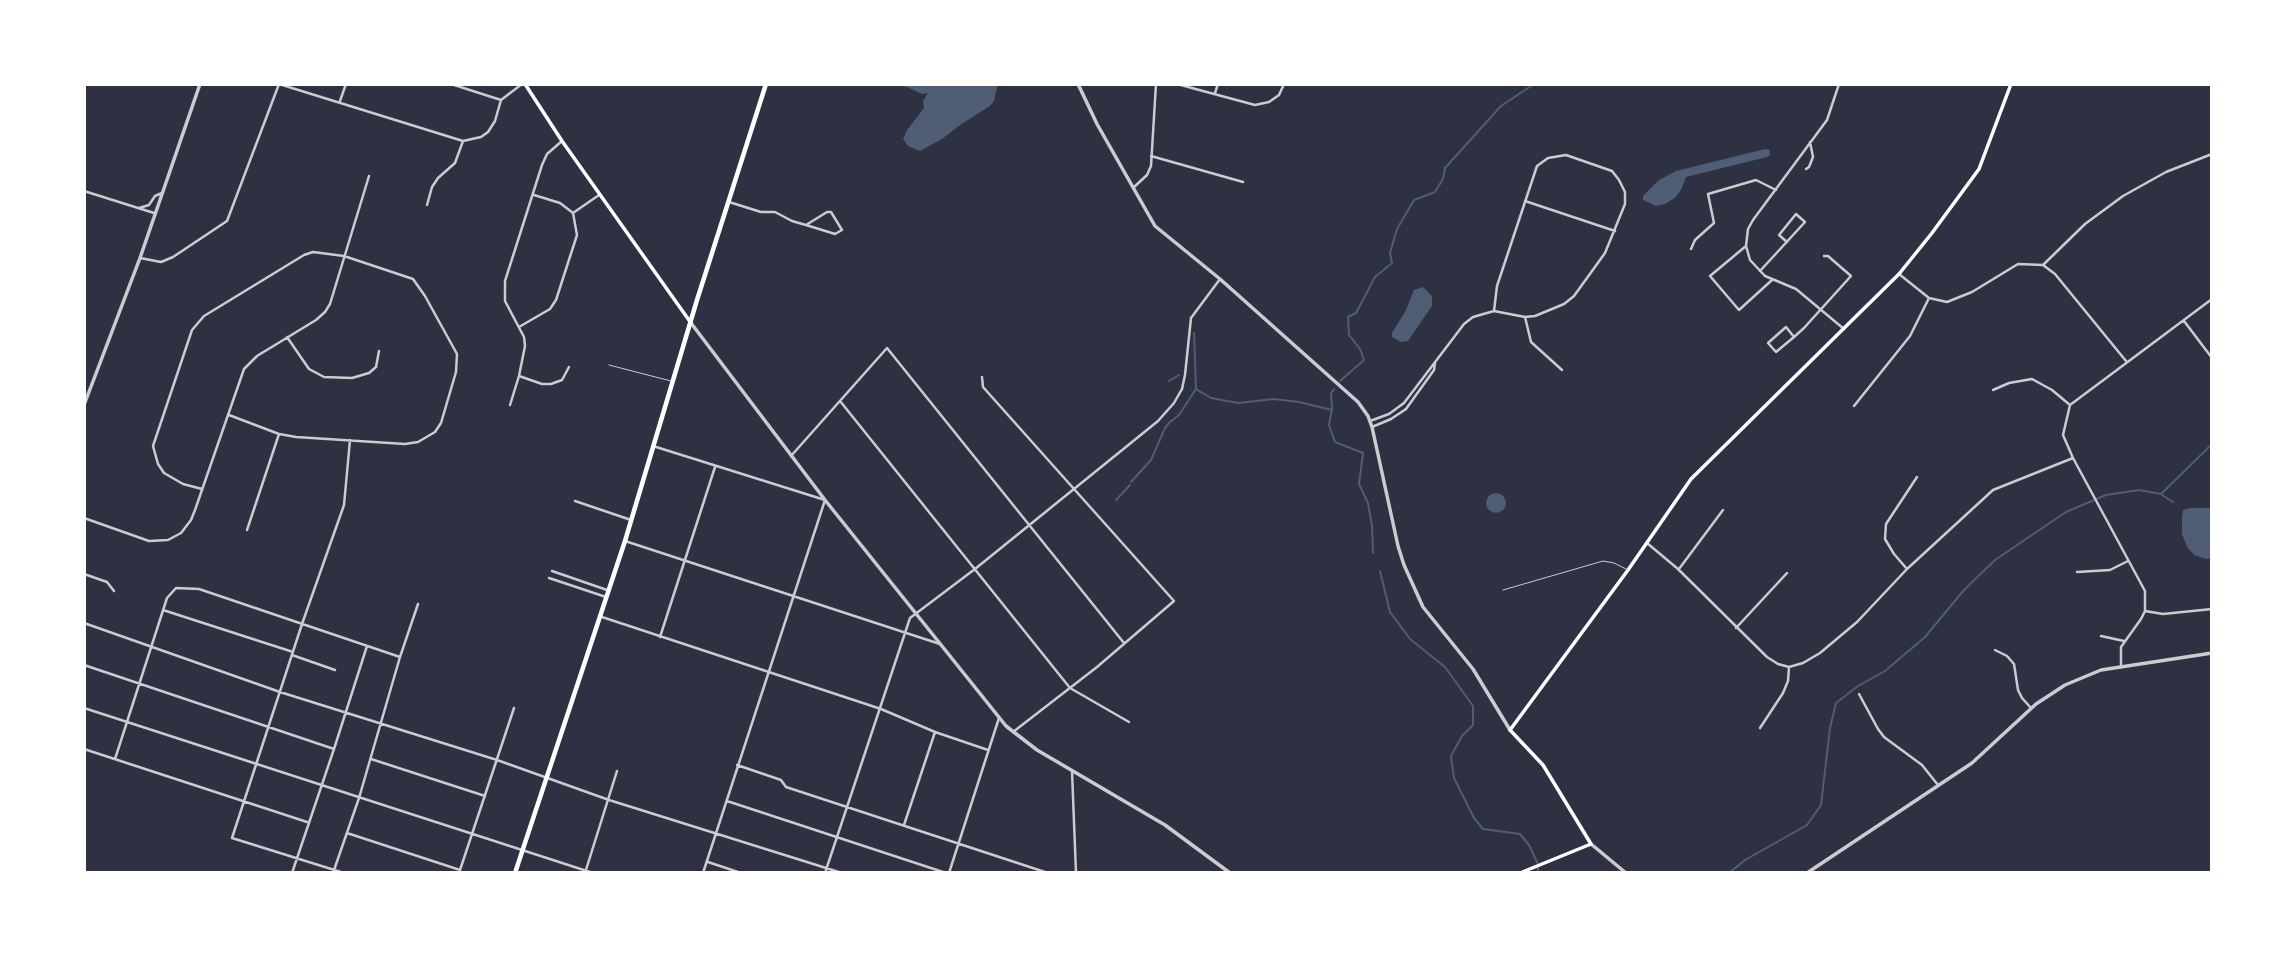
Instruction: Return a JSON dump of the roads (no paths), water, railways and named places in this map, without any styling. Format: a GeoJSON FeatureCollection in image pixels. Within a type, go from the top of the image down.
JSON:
{"type":"FeatureCollection","features":[{"type":"Feature","properties":{"kind":"main road"},"geometry":{"type":"LineString","coordinates":[[524,84],[691,323]]}},
{"type":"Feature","properties":{"kind":"main road"},"geometry":{"type":"LineString","coordinates":[[515,873],[625,541],[766,84]]}},
{"type":"Feature","properties":{"kind":"main road"},"geometry":{"type":"LineString","coordinates":[[1520,873],[1591,844],[1543,765],[1510,730],[1628,570],[1691,479],[1899,274],[1979,169],[2011,84]]}},
{"type":"Feature","properties":{"kind":"street"},"geometry":{"type":"LineString","coordinates":[[84,405],[141,258],[154,213],[200,84]]}},
{"type":"Feature","properties":{"kind":"street"},"geometry":{"type":"LineString","coordinates":[[141,258],[161,262],[227,221],[279,84],[463,141],[481,137],[488,132],[495,121],[501,100],[524,84]]}},
{"type":"Feature","properties":{"kind":"street"},"geometry":{"type":"LineString","coordinates":[[340,102],[346,84]]}},
{"type":"Feature","properties":{"kind":"street"},"geometry":{"type":"LineString","coordinates":[[451,84],[501,100]]}},
{"type":"Feature","properties":{"kind":"street"},"geometry":{"type":"LineString","coordinates":[[1078,84],[1097,124],[1155,226],[1220,279],[1358,402],[1372,427],[1398,546],[1423,607],[1474,669],[1510,730]]}},
{"type":"Feature","properties":{"kind":"street"},"geometry":{"type":"LineString","coordinates":[[1133,188],[1149,171],[1156,84]]}},
{"type":"Feature","properties":{"kind":"street"},"geometry":{"type":"LineString","coordinates":[[1177,84],[1255,105],[1269,102],[1279,95],[1284,84]]}},
{"type":"Feature","properties":{"kind":"street"},"geometry":{"type":"LineString","coordinates":[[1215,93],[1218,84]]}},
{"type":"Feature","properties":{"kind":"street"},"geometry":{"type":"LineString","coordinates":[[1839,84],[1827,120],[1753,220],[1748,229],[1746,246],[1751,260],[1760,272],[1772,281],[1796,289],[1844,329]]}},
{"type":"Feature","properties":{"kind":"street"},"geometry":{"type":"LineString","coordinates":[[427,205],[432,187],[455,163],[463,141]]}},
{"type":"Feature","properties":{"kind":"street"},"geometry":{"type":"LineString","coordinates":[[510,405],[525,346],[519,327],[505,301],[505,281],[547,154],[562,141]]}},
{"type":"Feature","properties":{"kind":"street"},"geometry":{"type":"LineString","coordinates":[[1806,169],[1813,157],[1810,142]]}},
{"type":"Feature","properties":{"kind":"street"},"geometry":{"type":"LineString","coordinates":[[2043,265],[2085,224],[2123,195],[2166,172],[2212,153]]}},
{"type":"Feature","properties":{"kind":"street"},"geometry":{"type":"LineString","coordinates":[[1370,421],[1399,408],[1464,324],[1473,317],[1494,311],[1525,317],[1552,310],[1574,296],[1605,253],[1625,204],[1625,192],[1619,180],[1605,167],[1566,155],[1548,158],[1537,166],[1497,286],[1494,311]]}},
{"type":"Feature","properties":{"kind":"street"},"geometry":{"type":"LineString","coordinates":[[1151,156],[1243,182]]}},
{"type":"Feature","properties":{"kind":"street"},"geometry":{"type":"LineString","coordinates":[[84,518],[149,541],[168,540],[181,533],[191,520],[244,369],[257,356],[325,312],[369,176]]}},
{"type":"Feature","properties":{"kind":"street"},"geometry":{"type":"LineString","coordinates":[[1691,249],[1695,240],[1714,223],[1708,194],[1756,180],[1776,190]]}},
{"type":"Feature","properties":{"kind":"street"},"geometry":{"type":"LineString","coordinates":[[84,191],[154,213]]}},
{"type":"Feature","properties":{"kind":"street"},"geometry":{"type":"LineString","coordinates":[[139,208],[149,205],[155,196],[162,192]]}},
{"type":"Feature","properties":{"kind":"street"},"geometry":{"type":"LineString","coordinates":[[573,213],[600,194]]}},
{"type":"Feature","properties":{"kind":"street"},"geometry":{"type":"LineString","coordinates":[[519,327],[550,309],[556,300],[577,235],[573,213],[560,203],[534,195]]}},
{"type":"Feature","properties":{"kind":"street"},"geometry":{"type":"LineString","coordinates":[[1525,201],[1615,231]]}},
{"type":"Feature","properties":{"kind":"street"},"geometry":{"type":"LineString","coordinates":[[729,202],[757,212],[775,212],[792,221],[835,234],[842,230],[831,212],[806,225]]}},
{"type":"Feature","properties":{"kind":"street"},"geometry":{"type":"LineString","coordinates":[[1760,272],[1787,242],[1805,222],[1796,214],[1779,234],[1787,242]]}},
{"type":"Feature","properties":{"kind":"street"},"geometry":{"type":"LineString","coordinates":[[1746,246],[1710,276],[1739,310],[1772,281]]}},
{"type":"Feature","properties":{"kind":"street"},"geometry":{"type":"LineString","coordinates":[[202,489],[183,484],[164,472],[158,464],[153,446],[186,347],[197,323],[304,255],[322,252],[344,256],[413,279],[446,330],[457,354],[458,363],[441,423],[427,438],[405,443],[296,437],[279,434],[229,415]]}},
{"type":"Feature","properties":{"kind":"street"},"geometry":{"type":"LineString","coordinates":[[1794,337],[1786,327],[1768,343],[1776,352],[1794,337],[1851,276],[1828,256],[1824,257]]}},
{"type":"Feature","properties":{"kind":"street"},"geometry":{"type":"LineString","coordinates":[[1899,274],[1929,298],[1940,302],[1953,301],[1972,292],[2023,262],[2043,265],[2055,274],[2127,362]]}},
{"type":"Feature","properties":{"kind":"street"},"geometry":{"type":"LineString","coordinates":[[825,873],[910,618],[1158,421],[1182,389],[1191,318],[1220,279]]}},
{"type":"Feature","properties":{"kind":"street"},"geometry":{"type":"LineString","coordinates":[[1854,405],[1910,336],[1929,298]]}},
{"type":"Feature","properties":{"kind":"street"},"geometry":{"type":"LineString","coordinates":[[2121,667],[2120,651],[2123,641],[2139,623],[2145,611],[2146,591],[2063,435],[2070,405],[2212,299]]}},
{"type":"Feature","properties":{"kind":"street"},"geometry":{"type":"LineString","coordinates":[[1525,317],[1528,334],[1535,348],[1562,370]]}},
{"type":"Feature","properties":{"kind":"street"},"geometry":{"type":"LineString","coordinates":[[2184,321],[2212,358]]}},
{"type":"Feature","properties":{"kind":"street"},"geometry":{"type":"LineString","coordinates":[[691,323],[825,500],[1013,733],[1037,750],[1165,825],[1230,873]]}},
{"type":"Feature","properties":{"kind":"street"},"geometry":{"type":"LineString","coordinates":[[287,337],[309,369],[324,377],[352,378],[369,373],[376,367],[379,351]]}},
{"type":"Feature","properties":{"kind":"street"},"geometry":{"type":"LineString","coordinates":[[791,456],[887,348],[1124,643]]}},
{"type":"Feature","properties":{"kind":"street"},"geometry":{"type":"LineString","coordinates":[[1372,427],[1406,409],[1434,370],[1435,363]]}},
{"type":"Feature","properties":{"kind":"street"},"geometry":{"type":"LineString","coordinates":[[519,376],[542,384],[551,384],[562,380],[569,367]]}},
{"type":"Feature","properties":{"kind":"street"},"geometry":{"type":"LineString","coordinates":[[982,377],[983,387],[1174,601],[1013,733]]}},
{"type":"Feature","properties":{"kind":"street"},"geometry":{"type":"LineString","coordinates":[[1993,390],[2009,383],[2032,379],[2052,390],[2070,405]]}},
{"type":"Feature","properties":{"kind":"street"},"geometry":{"type":"LineString","coordinates":[[839,401],[1070,688],[1129,722]]}},
{"type":"Feature","properties":{"kind":"street"},"geometry":{"type":"LineString","coordinates":[[247,530],[279,434]]}},
{"type":"Feature","properties":{"kind":"street"},"geometry":{"type":"LineString","coordinates":[[344,873],[232,838],[344,505],[350,440]]}},
{"type":"Feature","properties":{"kind":"street"},"geometry":{"type":"LineString","coordinates":[[653,446],[825,500]]}},
{"type":"Feature","properties":{"kind":"street"},"geometry":{"type":"LineString","coordinates":[[1647,543],[1678,569],[1767,657],[1789,667],[1803,663],[1820,653],[1848,630],[1907,569],[1993,489],[2073,458]]}},
{"type":"Feature","properties":{"kind":"street"},"geometry":{"type":"LineString","coordinates":[[660,637],[715,467]]}},
{"type":"Feature","properties":{"kind":"street"},"geometry":{"type":"LineString","coordinates":[[1907,569],[1885,539],[1886,524],[1917,477]]}},
{"type":"Feature","properties":{"kind":"street"},"geometry":{"type":"LineString","coordinates":[[703,873],[825,500]]}},
{"type":"Feature","properties":{"kind":"street"},"geometry":{"type":"LineString","coordinates":[[575,501],[631,520]]}},
{"type":"Feature","properties":{"kind":"street"},"geometry":{"type":"LineString","coordinates":[[1678,569],[1723,510]]}},
{"type":"Feature","properties":{"kind":"street"},"geometry":{"type":"LineString","coordinates":[[625,541],[940,644]]}},
{"type":"Feature","properties":{"kind":"street"},"geometry":{"type":"LineString","coordinates":[[2077,572],[2109,570],[2129,561]]}},
{"type":"Feature","properties":{"kind":"street"},"geometry":{"type":"LineString","coordinates":[[552,571],[607,594]]}},
{"type":"Feature","properties":{"kind":"street"},"geometry":{"type":"LineString","coordinates":[[1736,628],[1787,572]]}},
{"type":"Feature","properties":{"kind":"street"},"geometry":{"type":"LineString","coordinates":[[84,574],[107,582],[114,591]]}},
{"type":"Feature","properties":{"kind":"street"},"geometry":{"type":"LineString","coordinates":[[550,578],[607,594]]}},
{"type":"Feature","properties":{"kind":"street"},"geometry":{"type":"LineString","coordinates":[[115,759],[167,598],[176,588],[199,589],[400,657]]}},
{"type":"Feature","properties":{"kind":"street"},"geometry":{"type":"LineString","coordinates":[[334,871],[418,604]]}},
{"type":"Feature","properties":{"kind":"street"},"geometry":{"type":"LineString","coordinates":[[2145,611],[2163,614],[2212,608]]}},
{"type":"Feature","properties":{"kind":"street"},"geometry":{"type":"LineString","coordinates":[[163,610],[335,670]]}},
{"type":"Feature","properties":{"kind":"street"},"geometry":{"type":"LineString","coordinates":[[599,616],[881,709],[935,732],[988,750]]}},
{"type":"Feature","properties":{"kind":"street"},"geometry":{"type":"LineString","coordinates":[[84,624],[281,692],[497,760],[609,800],[842,873]]}},
{"type":"Feature","properties":{"kind":"street"},"geometry":{"type":"LineString","coordinates":[[2101,636],[2123,641]]}},
{"type":"Feature","properties":{"kind":"street"},"geometry":{"type":"LineString","coordinates":[[292,873],[367,646]]}},
{"type":"Feature","properties":{"kind":"street"},"geometry":{"type":"LineString","coordinates":[[1996,650],[2014,664],[2018,690],[2031,708]]}},
{"type":"Feature","properties":{"kind":"street"},"geometry":{"type":"LineString","coordinates":[[1807,873],[1976,760],[2031,708],[2054,691],[2096,671],[2212,653]]}},
{"type":"Feature","properties":{"kind":"street"},"geometry":{"type":"LineString","coordinates":[[84,665],[334,749]]}},
{"type":"Feature","properties":{"kind":"street"},"geometry":{"type":"LineString","coordinates":[[1760,728],[1783,693],[1788,681],[1789,667]]}},
{"type":"Feature","properties":{"kind":"street"},"geometry":{"type":"LineString","coordinates":[[1859,694],[1884,737],[1922,765],[1938,785]]}},
{"type":"Feature","properties":{"kind":"street"},"geometry":{"type":"LineString","coordinates":[[84,708],[593,873]]}},
{"type":"Feature","properties":{"kind":"street"},"geometry":{"type":"LineString","coordinates":[[347,833],[460,872],[514,708]]}},
{"type":"Feature","properties":{"kind":"street"},"geometry":{"type":"LineString","coordinates":[[727,801],[947,873],[999,718]]}},
{"type":"Feature","properties":{"kind":"street"},"geometry":{"type":"LineString","coordinates":[[904,825],[935,732]]}},
{"type":"Feature","properties":{"kind":"street"},"geometry":{"type":"LineString","coordinates":[[84,749],[309,822]]}},
{"type":"Feature","properties":{"kind":"street"},"geometry":{"type":"LineString","coordinates":[[371,759],[485,796]]}},
{"type":"Feature","properties":{"kind":"street"},"geometry":{"type":"LineString","coordinates":[[737,765],[781,780],[786,787],[1048,873]]}},
{"type":"Feature","properties":{"kind":"street"},"geometry":{"type":"LineString","coordinates":[[1072,770],[1076,873]]}},
{"type":"Feature","properties":{"kind":"street"},"geometry":{"type":"LineString","coordinates":[[585,872],[617,771]]}},
{"type":"Feature","properties":{"kind":"street"},"geometry":{"type":"LineString","coordinates":[[1591,844],[1626,873]]}},
{"type":"Feature","properties":{"kind":"street"},"geometry":{"type":"LineString","coordinates":[[706,862],[741,873]]}},
{"type":"Feature","properties":{"kind":"lane"},"geometry":{"type":"LineString","coordinates":[[609,365],[673,382]]}},
{"type":"Feature","properties":{"kind":"lane"},"geometry":{"type":"LineString","coordinates":[[1503,590],[1602,561],[1614,562],[1628,570]]}},
{"type":"Feature","properties":{"kind":"water"},"geometry":{"type":"Polygon","coordinates":[[[891,84],[997,84],[997,87],[990,106],[920,151],[908,146],[903,139],[924,108],[923,101],[928,93],[922,94],[891,84]]]}},
{"type":"Feature","properties":{"kind":"water"},"geometry":{"type":"Polygon","coordinates":[[[1770,150],[1767,157],[1686,177],[1675,198],[1665,204],[1656,206],[1643,200],[1643,196],[1659,180],[1676,171],[1770,150]]]}},
{"type":"Feature","properties":{"kind":"water"},"geometry":{"type":"Polygon","coordinates":[[[1423,287],[1432,296],[1432,306],[1408,341],[1401,342],[1392,337],[1392,333],[1414,290],[1423,287]]]}},
{"type":"Feature","properties":{"kind":"water"},"geometry":{"type":"Polygon","coordinates":[[[1496,493],[1503,496],[1506,503],[1503,510],[1496,513],[1489,510],[1486,503],[1489,496],[1496,493]]]}},
{"type":"Feature","properties":{"kind":"water"},"geometry":{"type":"Polygon","coordinates":[[[2212,508],[2212,558],[2194,555],[2187,547],[2182,534],[2182,518],[2183,510],[2212,508]]]}},
{"type":"Feature","properties":{"kind":"waterway"},"geometry":{"type":"LineString","coordinates":[[1340,381],[1364,360],[1360,349],[1349,335],[1348,317],[1356,313],[1375,277],[1392,263],[1390,253],[1397,229],[1414,200],[1435,192],[1443,179],[1445,168],[1501,106],[1534,84]]}},
{"type":"Feature","properties":{"kind":"waterway"},"geometry":{"type":"LineString","coordinates":[[1194,333],[1196,388]]}},
{"type":"Feature","properties":{"kind":"waterway"},"geometry":{"type":"LineString","coordinates":[[1169,381],[1179,375]]}},
{"type":"Feature","properties":{"kind":"waterway"},"geometry":{"type":"LineString","coordinates":[[1131,482],[1151,460],[1165,428],[1179,415],[1196,389],[1211,398],[1238,403],[1274,399],[1332,410]]}},
{"type":"Feature","properties":{"kind":"waterway"},"geometry":{"type":"LineString","coordinates":[[1334,389],[1331,393],[1329,425],[1335,442],[1363,453],[1359,484],[1368,503],[1373,553]]}},
{"type":"Feature","properties":{"kind":"waterway"},"geometry":{"type":"LineString","coordinates":[[1729,873],[1745,860],[1807,825],[1821,805],[1830,728],[1836,703],[1858,686],[1885,671],[1925,637],[1964,590],[1995,560],[2066,512],[2106,495],[2139,490],[2161,494],[2212,444]]}},
{"type":"Feature","properties":{"kind":"waterway"},"geometry":{"type":"LineString","coordinates":[[1116,500],[1130,485]]}},
{"type":"Feature","properties":{"kind":"waterway"},"geometry":{"type":"LineString","coordinates":[[2162,495],[2173,502]]}},
{"type":"Feature","properties":{"kind":"waterway"},"geometry":{"type":"LineString","coordinates":[[1380,571],[1390,612],[1410,639],[1445,667],[1473,706],[1473,725],[1462,736],[1451,756],[1454,778],[1474,818],[1483,829],[1520,834],[1538,864],[1538,873]]}}]}
